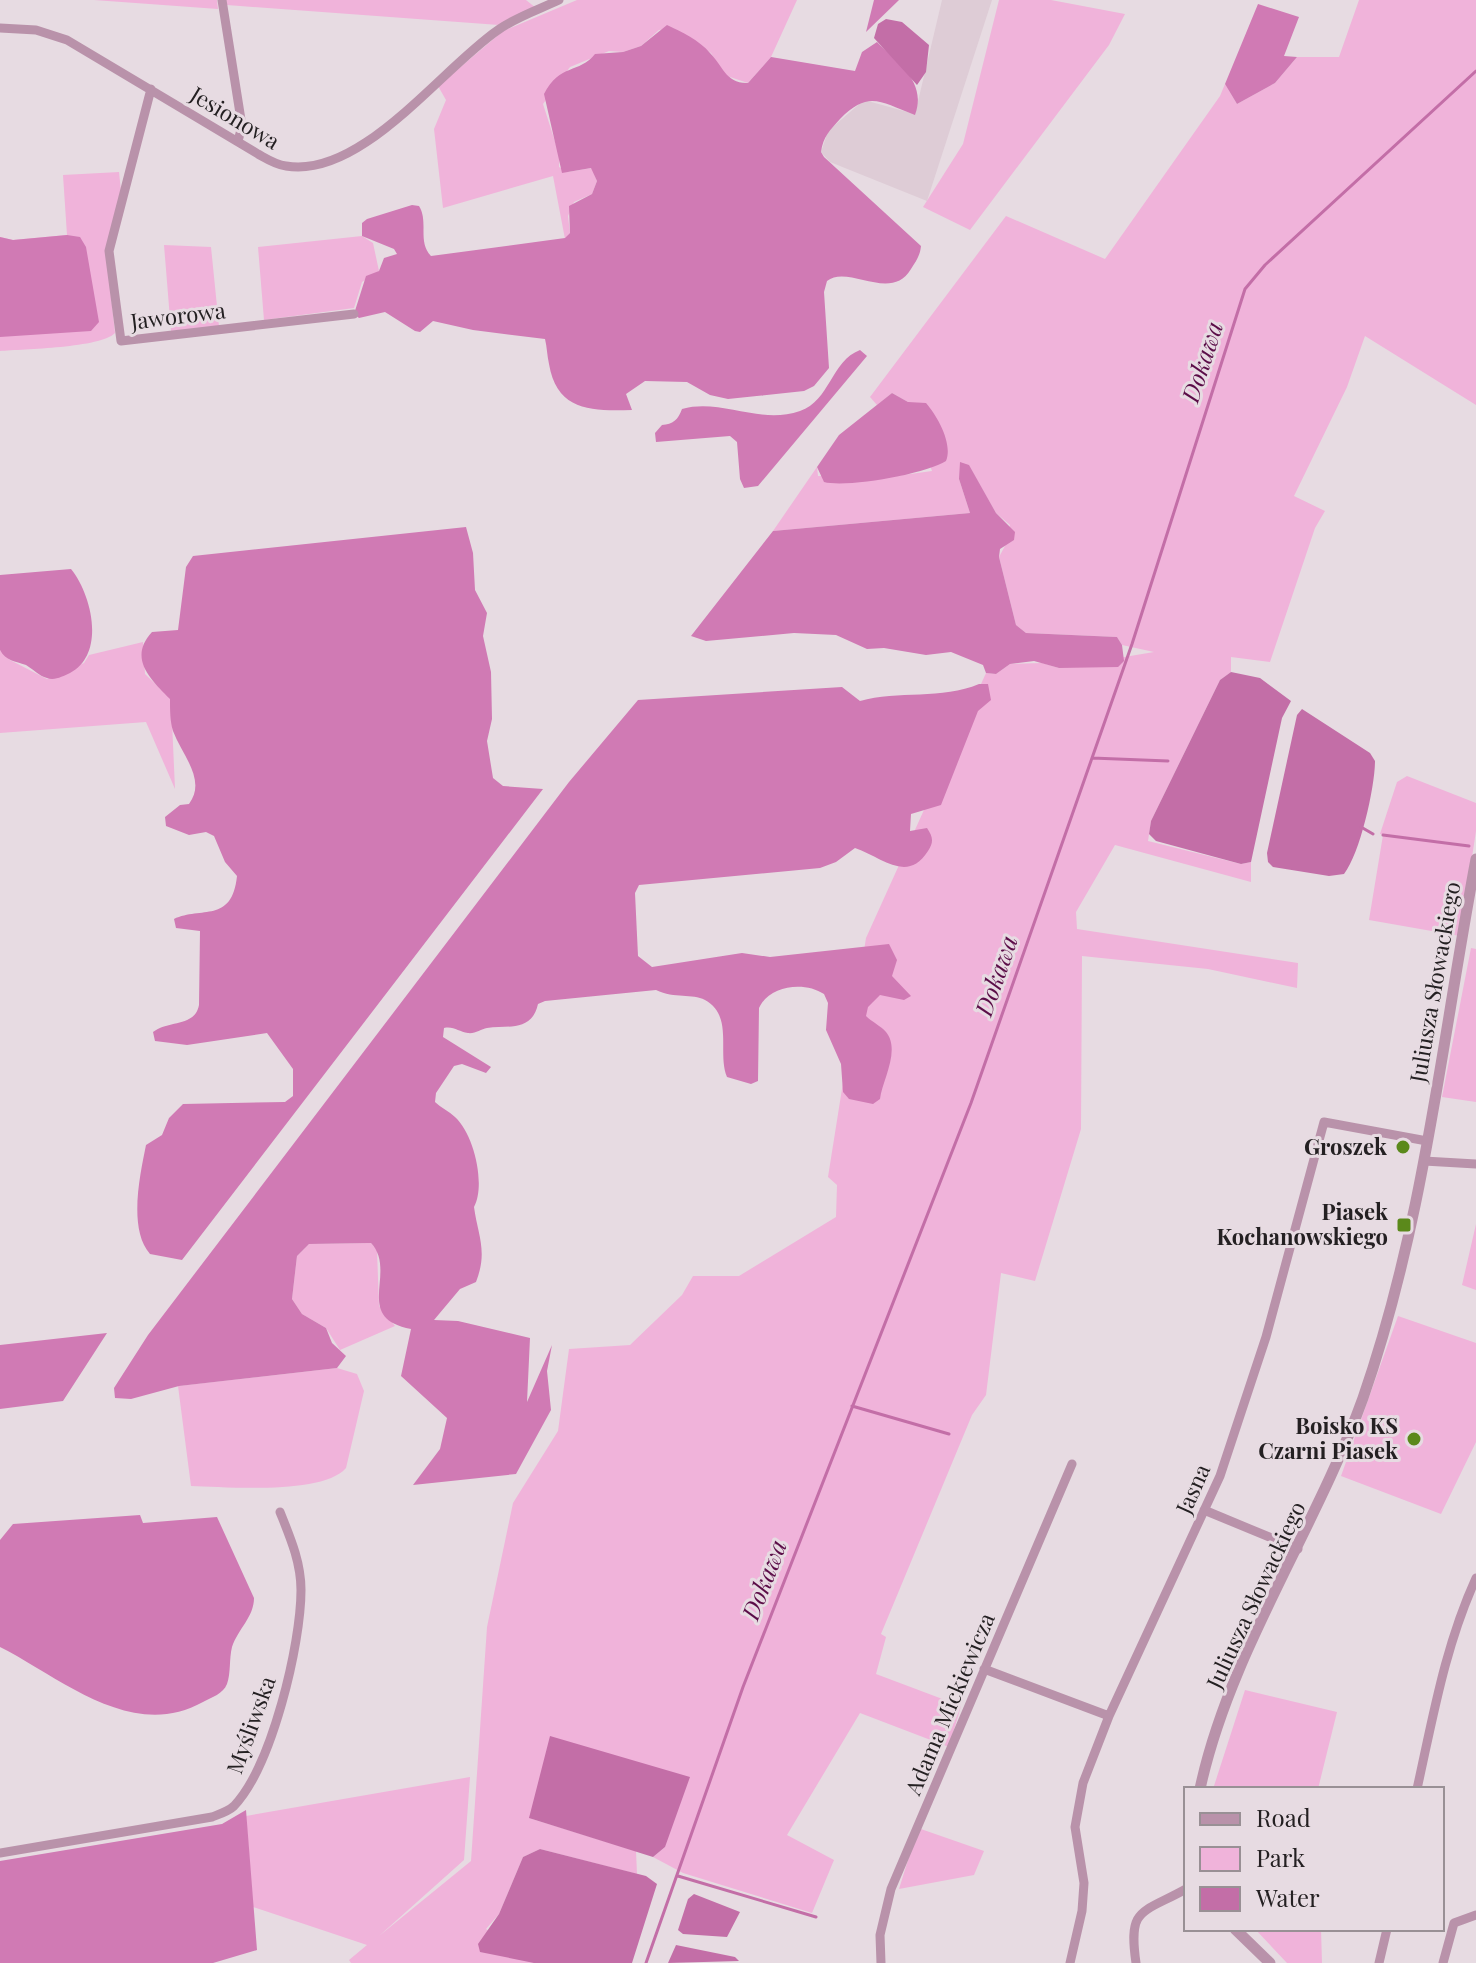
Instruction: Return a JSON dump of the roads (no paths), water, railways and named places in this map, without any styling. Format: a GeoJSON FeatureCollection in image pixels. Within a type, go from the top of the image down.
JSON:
{"type":"FeatureCollection","features":[{"type":"Feature","properties":{"kind":"street"},"geometry":{"type":"LineString","coordinates":[[222,0],[242,126],[238,141]]}},
{"type":"Feature","properties":{"kind":"street","name":"Jesionowa"},"geometry":{"type":"LineString","coordinates":[[0,28],[36,30],[67,40],[283,166],[338,159],[366,143],[499,29],[559,0]]}},
{"type":"Feature","properties":{"kind":"street","name":"Jaworowa"},"geometry":{"type":"LineString","coordinates":[[151,89],[109,251],[121,341],[354,314]]}},
{"type":"Feature","properties":{"kind":"street","name":"Juliusza Słowackiego"},"geometry":{"type":"LineString","coordinates":[[1201,1787],[1233,1688],[1333,1475],[1364,1394],[1409,1237],[1476,859]]}},
{"type":"Feature","properties":{"kind":"street","name":"Jasna"},"geometry":{"type":"LineString","coordinates":[[1070,1963],[1082,1911],[1084,1883],[1075,1827],[1078,1800],[1109,1716],[1220,1476],[1266,1337],[1324,1122],[1427,1141]]}},
{"type":"Feature","properties":{"kind":"street"},"geometry":{"type":"LineString","coordinates":[[1424,1161],[1476,1164]]}},
{"type":"Feature","properties":{"kind":"street","name":"Adama Mickiewicza"},"geometry":{"type":"LineString","coordinates":[[881,1963],[880,1935],[891,1889],[1072,1464]]}},
{"type":"Feature","properties":{"kind":"street"},"geometry":{"type":"LineString","coordinates":[[1204,1510],[1298,1549]]}},
{"type":"Feature","properties":{"kind":"street","name":"Myśliwska"},"geometry":{"type":"LineString","coordinates":[[0,1853],[212,1817],[231,1809],[245,1792],[275,1723],[297,1631],[301,1589],[298,1560],[280,1512]]}},
{"type":"Feature","properties":{"kind":"street"},"geometry":{"type":"LineString","coordinates":[[1417,1787],[1451,1643],[1476,1578]]}},
{"type":"Feature","properties":{"kind":"street"},"geometry":{"type":"LineString","coordinates":[[984,1669],[1109,1716]]}},
{"type":"Feature","properties":{"kind":"street"},"geometry":{"type":"LineString","coordinates":[[1136,1963],[1132,1925],[1138,1916],[1184,1890]]}},
{"type":"Feature","properties":{"kind":"street"},"geometry":{"type":"LineString","coordinates":[[1443,1963],[1454,1923],[1476,1915]]}},
{"type":"Feature","properties":{"kind":"street"},"geometry":{"type":"LineString","coordinates":[[1237,1931],[1270,1963]]}},
{"type":"Feature","properties":{"kind":"street"},"geometry":{"type":"LineString","coordinates":[[1379,1963],[1387,1931]]}},
{"type":"Feature","properties":{"kind":"water"},"geometry":{"type":"Polygon","coordinates":[[[886,19],[902,22],[929,45],[926,72],[917,85],[874,38],[878,24],[886,19]]]}},
{"type":"Feature","properties":{"kind":"water"},"geometry":{"type":"Polygon","coordinates":[[[1231,672],[1260,678],[1291,701],[1282,718],[1251,862],[1241,864],[1156,841],[1149,834],[1151,821],[1220,680],[1231,672]]]}},
{"type":"Feature","properties":{"kind":"water"},"geometry":{"type":"Polygon","coordinates":[[[1302,709],[1370,753],[1375,761],[1366,820],[1356,852],[1344,874],[1329,876],[1273,867],[1268,862],[1267,853],[1297,715],[1302,709]]]}},
{"type":"Feature","properties":{"kind":"water"},"geometry":{"type":"Polygon","coordinates":[[[550,1736],[690,1777],[665,1847],[653,1857],[529,1818],[550,1736]]]}},
{"type":"Feature","properties":{"kind":"water"},"geometry":{"type":"Polygon","coordinates":[[[540,1849],[646,1876],[657,1884],[632,1963],[534,1963],[480,1952],[478,1944],[499,1914],[523,1857],[540,1849]]]}},
{"type":"Feature","properties":{"kind":"water"},"geometry":{"type":"Polygon","coordinates":[[[694,1894],[740,1912],[727,1937],[683,1934],[678,1930],[688,1899],[694,1894]]]}},
{"type":"Feature","properties":{"kind":"water"},"geometry":{"type":"Polygon","coordinates":[[[676,1945],[735,1957],[739,1961],[668,1963],[676,1945]]]}},
{"type":"Feature","properties":{"kind":"waterway","name":"Dokawa"},"geometry":{"type":"LineString","coordinates":[[646,1963],[743,1687],[971,1103],[1132,644],[1245,289],[1265,265],[1476,71]]}},
{"type":"Feature","properties":{"kind":"waterway"},"geometry":{"type":"LineString","coordinates":[[1092,758],[1168,761]]}},
{"type":"Feature","properties":{"kind":"waterway"},"geometry":{"type":"LineString","coordinates":[[1361,827],[1373,834]]}},
{"type":"Feature","properties":{"kind":"waterway"},"geometry":{"type":"LineString","coordinates":[[1383,835],[1469,846]]}},
{"type":"Feature","properties":{"kind":"waterway"},"geometry":{"type":"LineString","coordinates":[[852,1406],[949,1434]]}},
{"type":"Feature","properties":{"kind":"waterway"},"geometry":{"type":"LineString","coordinates":[[678,1876],[816,1917]]}},
{"type":"Feature","properties":{"kind":"place","name":"Groszek"},"geometry":{"type":"Point","coordinates":[1403,1147]}},
{"type":"Feature","properties":{"kind":"place","name":"Piasek Kochanowskiego"},"geometry":{"type":"Point","coordinates":[1404,1225]}},
{"type":"Feature","properties":{"kind":"place","name":"Boisko KS Czarni Piasek"},"geometry":{"type":"Point","coordinates":[1414,1439]}}]}
